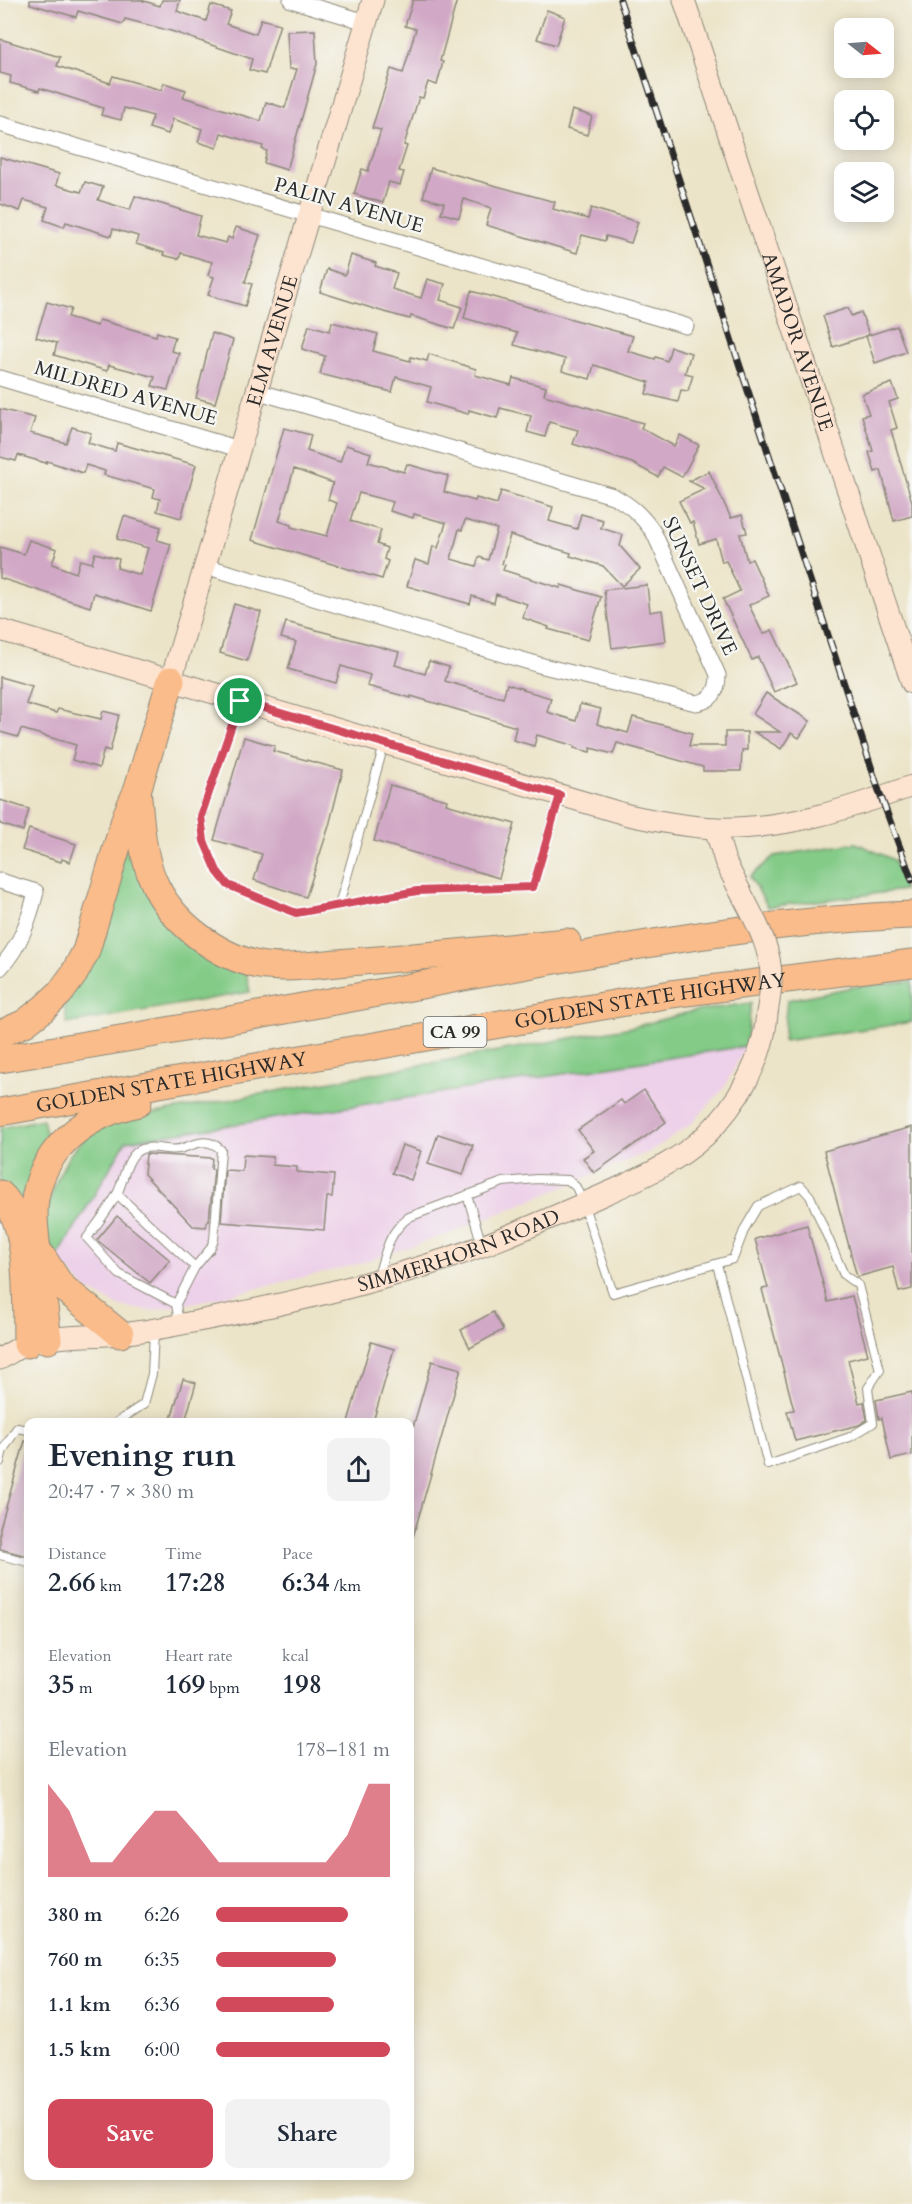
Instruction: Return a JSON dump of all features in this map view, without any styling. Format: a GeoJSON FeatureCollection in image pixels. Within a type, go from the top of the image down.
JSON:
{"type":"FeatureCollection","features":[{"type":"Feature","properties":{"kind":"highway"},"geometry":{"type":"LineString","coordinates":[[0,1034],[25,1023],[44,1009],[74,974],[86,951],[126,816],[137,791],[171,680]]}},
{"type":"Feature","properties":{"kind":"highway"},"geometry":{"type":"LineString","coordinates":[[137,791],[142,842],[153,881],[163,898],[198,937],[237,958],[260,965],[284,967],[576,941],[691,937]]}},
{"type":"Feature","properties":{"kind":"highway"},"geometry":{"type":"LineString","coordinates":[[0,1059],[197,1027],[691,937],[850,917],[912,915]]}},
{"type":"Feature","properties":{"kind":"highway","name":"GOLDEN STATE HIGHWAY"},"geometry":{"type":"LineString","coordinates":[[0,1112],[671,994],[912,963]]}},
{"type":"Feature","properties":{"kind":"highway"},"geometry":{"type":"LineString","coordinates":[[37,1342],[35,1199],[41,1177],[50,1158],[66,1138],[79,1127],[107,1112],[271,1066]]}},
{"type":"Feature","properties":{"kind":"highway"},"geometry":{"type":"LineString","coordinates":[[0,1194],[14,1214],[24,1254],[37,1342]]}},
{"type":"Feature","properties":{"kind":"highway"},"geometry":{"type":"LineString","coordinates":[[37,1248],[61,1286],[120,1334]]}},
{"type":"Feature","properties":{"kind":"main road","name":"ELM AVENUE"},"geometry":{"type":"LineString","coordinates":[[171,680],[373,0]]}},
{"type":"Feature","properties":{"kind":"main road","name":"AMADOR AVENUE"},"geometry":{"type":"LineString","coordinates":[[684,0],[912,683]]}},
{"type":"Feature","properties":{"kind":"main road"},"geometry":{"type":"LineString","coordinates":[[0,630],[628,815],[662,822],[714,828],[780,824],[848,809],[912,786]]}},
{"type":"Feature","properties":{"kind":"main road","name":"SIMMERHORN ROAD"},"geometry":{"type":"LineString","coordinates":[[0,1359],[37,1342],[154,1329],[177,1314],[255,1310],[376,1280],[450,1257],[583,1203],[672,1160],[705,1136],[726,1113],[743,1088],[760,1051],[766,1031],[771,979],[768,955],[759,928],[725,861],[714,828]]}},
{"type":"Feature","properties":{"kind":"street"},"geometry":{"type":"LineString","coordinates":[[291,0],[366,22]]}},
{"type":"Feature","properties":{"kind":"street","name":"PALIN AVENUE"},"geometry":{"type":"LineString","coordinates":[[0,124],[686,326]]}},
{"type":"Feature","properties":{"kind":"street","name":"MILDRED AVENUE"},"geometry":{"type":"LineString","coordinates":[[0,378],[239,449]]}},
{"type":"Feature","properties":{"kind":"street","name":"SUNSET DRIVE"},"geometry":{"type":"LineString","coordinates":[[205,566],[596,680],[696,703],[703,702],[712,696],[718,687],[718,675],[654,533],[642,516],[627,503],[613,496],[256,392]]}},
{"type":"Feature","properties":{"kind":"street"},"geometry":{"type":"LineString","coordinates":[[0,881],[36,892],[30,918],[20,942],[0,968]]}},
{"type":"Feature","properties":{"kind":"lane"},"geometry":{"type":"LineString","coordinates":[[240,701],[201,816],[204,841],[217,871],[228,885],[296,913],[417,891],[533,887],[560,795]]}},
{"type":"Feature","properties":{"kind":"lane"},"geometry":{"type":"LineString","coordinates":[[339,905],[385,743]]}},
{"type":"Feature","properties":{"kind":"lane"},"geometry":{"type":"LineString","coordinates":[[204,1141],[216,1144],[220,1150],[214,1239],[210,1249],[195,1267],[177,1314],[119,1274],[87,1238],[117,1194],[134,1154],[142,1149],[172,1150],[204,1141]]}},
{"type":"Feature","properties":{"kind":"lane"},"geometry":{"type":"LineString","coordinates":[[376,1280],[390,1238],[397,1226],[409,1217],[503,1182],[537,1179],[568,1180],[576,1187],[613,1293],[734,1259],[745,1228],[758,1206],[801,1186],[810,1196],[844,1275],[858,1285],[880,1370],[868,1388],[873,1423],[850,1437],[768,1465],[717,1264]]}},
{"type":"Feature","properties":{"kind":"lane"},"geometry":{"type":"LineString","coordinates":[[117,1194],[195,1267]]}},
{"type":"Feature","properties":{"kind":"lane"},"geometry":{"type":"LineString","coordinates":[[467,1195],[482,1245]]}},
{"type":"Feature","properties":{"kind":"lane"},"geometry":{"type":"LineString","coordinates":[[123,1418],[144,1404],[152,1374],[154,1329]]}},
{"type":"Feature","properties":{"kind":"lane"},"geometry":{"type":"LineString","coordinates":[[0,1462],[3,1450],[16,1428],[24,1429]]}},
{"type":"Feature","properties":{"kind":"lane"},"geometry":{"type":"LineString","coordinates":[[0,1555],[24,1561]]}},
{"type":"Feature","properties":{"kind":"shaded area"},"geometry":{"type":"Polygon","coordinates":[[[746,1046],[724,1088],[691,1124],[651,1151],[449,1234],[355,1265],[152,1311],[119,1306],[86,1289],[57,1258],[126,1141],[746,1046]]]}},
{"type":"Feature","properties":{"kind":"green space"},"geometry":{"type":"Polygon","coordinates":[[[132,829],[141,877],[246,972],[250,992],[67,1024],[64,1004],[132,829]]]}},
{"type":"Feature","properties":{"kind":"green space"},"geometry":{"type":"Polygon","coordinates":[[[856,843],[894,860],[904,890],[768,907],[750,877],[774,856],[856,843]]]}},
{"type":"Feature","properties":{"kind":"green space"},"geometry":{"type":"Polygon","coordinates":[[[912,981],[912,1022],[783,1041],[787,1000],[853,987],[912,981]]]}},
{"type":"Feature","properties":{"kind":"green space"},"geometry":{"type":"Polygon","coordinates":[[[751,1003],[746,1046],[126,1141],[57,1258],[46,1233],[45,1224],[50,1200],[70,1154],[81,1141],[93,1133],[128,1118],[637,1026],[690,1012],[751,1003]]]}},
{"type":"Feature","properties":{"kind":"green space"},"geometry":{"type":"Polygon","coordinates":[[[43,1119],[48,1143],[25,1207],[0,1182],[0,1128],[43,1119]]]}},
{"type":"Feature","properties":{"kind":"building"},"geometry":{"type":"Polygon","coordinates":[[[30,0],[141,0],[160,6],[162,0],[180,0],[177,11],[206,21],[211,5],[231,11],[226,24],[256,34],[261,19],[280,24],[265,74],[249,70],[252,59],[171,31],[125,19],[123,24],[78,11],[76,17],[30,4],[30,0]]]}},
{"type":"Feature","properties":{"kind":"building"},"geometry":{"type":"Polygon","coordinates":[[[413,0],[457,0],[440,61],[443,62],[437,85],[428,82],[423,98],[419,97],[404,145],[407,146],[399,171],[404,172],[400,185],[389,182],[383,203],[354,194],[362,169],[368,171],[381,130],[372,128],[391,69],[403,73],[416,29],[405,26],[413,0]]]}},
{"type":"Feature","properties":{"kind":"building"},"geometry":{"type":"Polygon","coordinates":[[[547,10],[565,17],[556,45],[537,39],[547,10]]]}},
{"type":"Feature","properties":{"kind":"building"},"geometry":{"type":"Polygon","coordinates":[[[315,30],[317,64],[287,170],[264,163],[267,151],[262,149],[263,146],[221,133],[217,148],[198,142],[202,129],[173,119],[168,134],[149,128],[153,116],[124,108],[121,120],[101,115],[103,108],[40,88],[39,91],[10,83],[11,76],[0,73],[0,39],[60,57],[57,66],[110,83],[113,76],[161,90],[164,83],[186,90],[183,97],[261,121],[266,102],[285,108],[297,69],[289,69],[287,31],[315,30]]]}},
{"type":"Feature","properties":{"kind":"building"},"geometry":{"type":"Polygon","coordinates":[[[572,110],[592,116],[587,135],[567,129],[572,110]]]}},
{"type":"Feature","properties":{"kind":"building"},"geometry":{"type":"Polygon","coordinates":[[[0,157],[59,174],[56,185],[81,192],[85,182],[103,187],[98,200],[130,210],[135,196],[201,216],[196,235],[226,243],[228,237],[232,239],[236,227],[260,235],[245,282],[252,284],[245,306],[208,295],[214,277],[208,275],[212,262],[181,253],[179,259],[163,255],[164,253],[136,244],[138,236],[113,229],[111,236],[66,222],[64,227],[44,220],[48,207],[24,200],[20,211],[0,204],[0,157]]]}},
{"type":"Feature","properties":{"kind":"building"},"geometry":{"type":"Polygon","coordinates":[[[431,168],[555,202],[553,209],[588,219],[591,208],[638,222],[631,243],[606,236],[605,241],[582,235],[577,253],[486,225],[491,208],[464,199],[459,218],[441,213],[444,203],[423,197],[431,168]]]}},
{"type":"Feature","properties":{"kind":"building"},"geometry":{"type":"Polygon","coordinates":[[[351,255],[397,273],[392,289],[421,298],[427,279],[445,284],[440,300],[462,307],[454,329],[411,316],[410,319],[384,312],[320,292],[327,269],[345,275],[351,255]]]}},
{"type":"Feature","properties":{"kind":"building"},"geometry":{"type":"Polygon","coordinates":[[[471,291],[633,336],[628,351],[655,359],[656,357],[667,361],[671,347],[691,353],[685,373],[693,375],[688,391],[681,390],[678,402],[646,394],[649,382],[594,365],[590,379],[562,371],[565,359],[514,345],[517,333],[464,318],[471,291]]]}},
{"type":"Feature","properties":{"kind":"building"},"geometry":{"type":"Polygon","coordinates":[[[47,302],[71,309],[68,317],[97,326],[99,320],[156,336],[157,332],[175,337],[171,351],[179,353],[168,390],[152,386],[155,377],[109,365],[107,371],[54,355],[57,343],[36,337],[47,302]]]}},
{"type":"Feature","properties":{"kind":"building"},"geometry":{"type":"Polygon","coordinates":[[[848,308],[851,316],[861,312],[869,335],[833,347],[823,316],[848,308]]]}},
{"type":"Feature","properties":{"kind":"building"},"geometry":{"type":"Polygon","coordinates":[[[332,322],[378,334],[373,351],[410,361],[411,357],[427,361],[429,354],[476,369],[475,375],[511,385],[513,378],[546,387],[544,395],[643,423],[641,428],[674,446],[680,435],[699,445],[682,477],[663,467],[658,477],[632,463],[573,444],[578,430],[549,422],[545,437],[527,432],[531,416],[500,408],[497,418],[469,410],[468,414],[427,402],[431,387],[396,377],[392,392],[320,374],[325,356],[302,349],[309,325],[330,331],[332,322]]]}},
{"type":"Feature","properties":{"kind":"building"},"geometry":{"type":"Polygon","coordinates":[[[897,326],[906,352],[875,363],[866,336],[897,326]]]}},
{"type":"Feature","properties":{"kind":"building"},"geometry":{"type":"Polygon","coordinates":[[[212,333],[233,340],[215,403],[196,398],[212,333]]]}},
{"type":"Feature","properties":{"kind":"building"},"geometry":{"type":"Polygon","coordinates":[[[892,383],[898,399],[889,402],[897,428],[891,430],[912,502],[912,516],[894,521],[881,470],[875,472],[869,452],[873,451],[862,416],[869,414],[862,394],[892,383]]]}},
{"type":"Feature","properties":{"kind":"building"},"geometry":{"type":"Polygon","coordinates":[[[0,409],[35,418],[30,433],[66,443],[72,427],[91,433],[88,443],[115,451],[117,443],[196,465],[181,518],[157,511],[160,499],[153,497],[155,489],[104,475],[105,471],[86,465],[83,473],[47,461],[46,463],[18,455],[16,461],[0,457],[0,409]]]}},
{"type":"Feature","properties":{"kind":"building"},"geometry":{"type":"Polygon","coordinates":[[[284,428],[311,435],[307,451],[340,462],[346,445],[371,453],[368,462],[404,472],[407,464],[448,476],[444,492],[475,501],[476,498],[497,504],[501,491],[553,507],[549,521],[577,529],[581,514],[603,520],[601,528],[623,535],[620,546],[640,569],[622,586],[603,566],[570,556],[571,553],[510,535],[502,564],[505,565],[503,570],[560,588],[561,585],[601,597],[588,640],[548,629],[549,627],[523,618],[527,604],[496,594],[494,603],[472,596],[470,604],[407,586],[415,560],[429,564],[433,546],[438,548],[446,523],[414,514],[413,518],[390,511],[393,502],[359,493],[350,521],[381,530],[377,544],[387,548],[384,559],[388,561],[382,579],[252,540],[284,428]],[[294,469],[279,521],[291,527],[327,536],[337,503],[328,500],[333,483],[294,469]],[[465,520],[462,530],[459,529],[451,559],[476,566],[479,557],[488,560],[497,529],[465,520]]]}},
{"type":"Feature","properties":{"kind":"building"},"geometry":{"type":"Polygon","coordinates":[[[709,471],[731,518],[742,515],[747,533],[740,534],[747,561],[752,559],[769,596],[749,605],[763,634],[772,630],[797,682],[774,692],[758,657],[752,660],[723,599],[740,591],[726,561],[722,562],[716,539],[699,544],[693,522],[690,523],[679,501],[705,489],[689,481],[709,471]]]}},
{"type":"Feature","properties":{"kind":"building"},"geometry":{"type":"Polygon","coordinates":[[[124,516],[161,527],[157,540],[171,544],[151,611],[94,593],[90,607],[0,578],[0,547],[24,554],[29,540],[57,549],[52,564],[76,573],[80,560],[92,563],[95,553],[119,559],[117,568],[140,575],[148,548],[117,539],[124,516]]]}},
{"type":"Feature","properties":{"kind":"building"},"geometry":{"type":"Polygon","coordinates":[[[647,585],[650,612],[662,610],[666,641],[612,648],[604,590],[647,585]]]}},
{"type":"Feature","properties":{"kind":"building"},"geometry":{"type":"Polygon","coordinates":[[[234,604],[261,612],[247,661],[220,653],[234,604]]]}},
{"type":"Feature","properties":{"kind":"building"},"geometry":{"type":"Polygon","coordinates":[[[286,622],[399,652],[395,665],[425,674],[429,661],[449,667],[445,681],[503,698],[507,684],[551,698],[547,712],[576,721],[580,704],[601,709],[597,724],[628,733],[633,717],[692,733],[689,746],[725,746],[725,732],[747,732],[747,750],[742,750],[741,771],[703,771],[703,767],[617,743],[613,754],[591,748],[590,752],[537,735],[534,746],[513,740],[516,727],[411,696],[411,698],[367,686],[370,675],[341,666],[336,683],[288,669],[296,642],[281,638],[286,622]]]}},
{"type":"Feature","properties":{"kind":"building"},"geometry":{"type":"Polygon","coordinates":[[[0,677],[32,686],[26,704],[56,713],[58,709],[101,719],[103,711],[119,715],[110,751],[104,749],[99,768],[72,760],[76,745],[21,729],[18,737],[0,732],[0,677]]]}},
{"type":"Feature","properties":{"kind":"building"},"geometry":{"type":"Polygon","coordinates":[[[766,693],[810,721],[799,738],[791,733],[781,749],[754,732],[780,732],[753,714],[766,693]]]}},
{"type":"Feature","properties":{"kind":"building"},"geometry":{"type":"Polygon","coordinates":[[[244,737],[275,746],[273,751],[343,770],[329,826],[306,897],[254,880],[262,854],[214,840],[244,737]]]}},
{"type":"Feature","properties":{"kind":"building"},"geometry":{"type":"Polygon","coordinates":[[[390,785],[447,800],[446,804],[515,824],[499,878],[374,841],[390,785]]]}},
{"type":"Feature","properties":{"kind":"building"},"geometry":{"type":"Polygon","coordinates":[[[0,800],[29,809],[23,831],[0,824],[0,800]]]}},
{"type":"Feature","properties":{"kind":"building"},"geometry":{"type":"Polygon","coordinates":[[[29,829],[76,844],[70,862],[62,859],[61,862],[22,850],[29,829]]]}},
{"type":"Feature","properties":{"kind":"building"},"geometry":{"type":"Polygon","coordinates":[[[644,1090],[666,1122],[594,1173],[583,1158],[594,1151],[578,1130],[621,1100],[624,1104],[644,1090]]]}},
{"type":"Feature","properties":{"kind":"building"},"geometry":{"type":"Polygon","coordinates":[[[912,1127],[912,1289],[899,1292],[893,1267],[857,1277],[824,1151],[912,1127]]]}},
{"type":"Feature","properties":{"kind":"building"},"geometry":{"type":"Polygon","coordinates":[[[438,1134],[473,1145],[463,1175],[428,1164],[438,1134]]]}},
{"type":"Feature","properties":{"kind":"building"},"geometry":{"type":"Polygon","coordinates":[[[402,1145],[421,1151],[411,1180],[392,1173],[402,1145]]]}},
{"type":"Feature","properties":{"kind":"building"},"geometry":{"type":"Polygon","coordinates":[[[146,1154],[212,1158],[211,1169],[214,1169],[209,1221],[206,1227],[193,1226],[144,1174],[146,1154]]]}},
{"type":"Feature","properties":{"kind":"building"},"geometry":{"type":"Polygon","coordinates":[[[243,1155],[273,1157],[272,1165],[297,1167],[297,1172],[334,1175],[332,1197],[327,1197],[324,1230],[221,1222],[225,1170],[242,1171],[243,1155]]]}},
{"type":"Feature","properties":{"kind":"building"},"geometry":{"type":"Polygon","coordinates":[[[117,1216],[170,1260],[150,1283],[97,1240],[117,1216]]]}},
{"type":"Feature","properties":{"kind":"building"},"geometry":{"type":"Polygon","coordinates":[[[807,1225],[828,1302],[852,1296],[868,1355],[848,1360],[859,1403],[864,1402],[867,1420],[859,1425],[795,1441],[787,1411],[794,1410],[762,1289],[768,1288],[755,1239],[807,1225]]]}},
{"type":"Feature","properties":{"kind":"building"},"geometry":{"type":"Polygon","coordinates":[[[493,1312],[503,1330],[470,1348],[461,1330],[493,1312]]]}},
{"type":"Feature","properties":{"kind":"building"},"geometry":{"type":"Polygon","coordinates":[[[371,1342],[394,1349],[374,1418],[349,1418],[371,1342]]]}},
{"type":"Feature","properties":{"kind":"building"},"geometry":{"type":"Polygon","coordinates":[[[432,1361],[461,1369],[414,1534],[414,1424],[432,1361]]]}},
{"type":"Feature","properties":{"kind":"building"},"geometry":{"type":"Polygon","coordinates":[[[183,1379],[196,1383],[186,1418],[171,1418],[183,1379]]]}},
{"type":"Feature","properties":{"kind":"building"},"geometry":{"type":"Polygon","coordinates":[[[912,1392],[912,1455],[891,1460],[876,1400],[912,1392]]]}},
{"type":"Feature","properties":{"kind":"building"},"geometry":{"type":"Polygon","coordinates":[[[24,1444],[24,1555],[0,1549],[0,1528],[24,1444]]]}},
{"type":"Feature","properties":{"kind":"railway"},"geometry":{"type":"LineString","coordinates":[[620,0],[881,797],[912,880]]}},
{"type":"Feature","properties":{"kind":"route"},"geometry":{"type":"LineString","coordinates":[[240,701],[560,795],[533,887],[417,891],[296,913],[228,885],[217,871],[204,841],[201,816],[240,701]]}}]}
